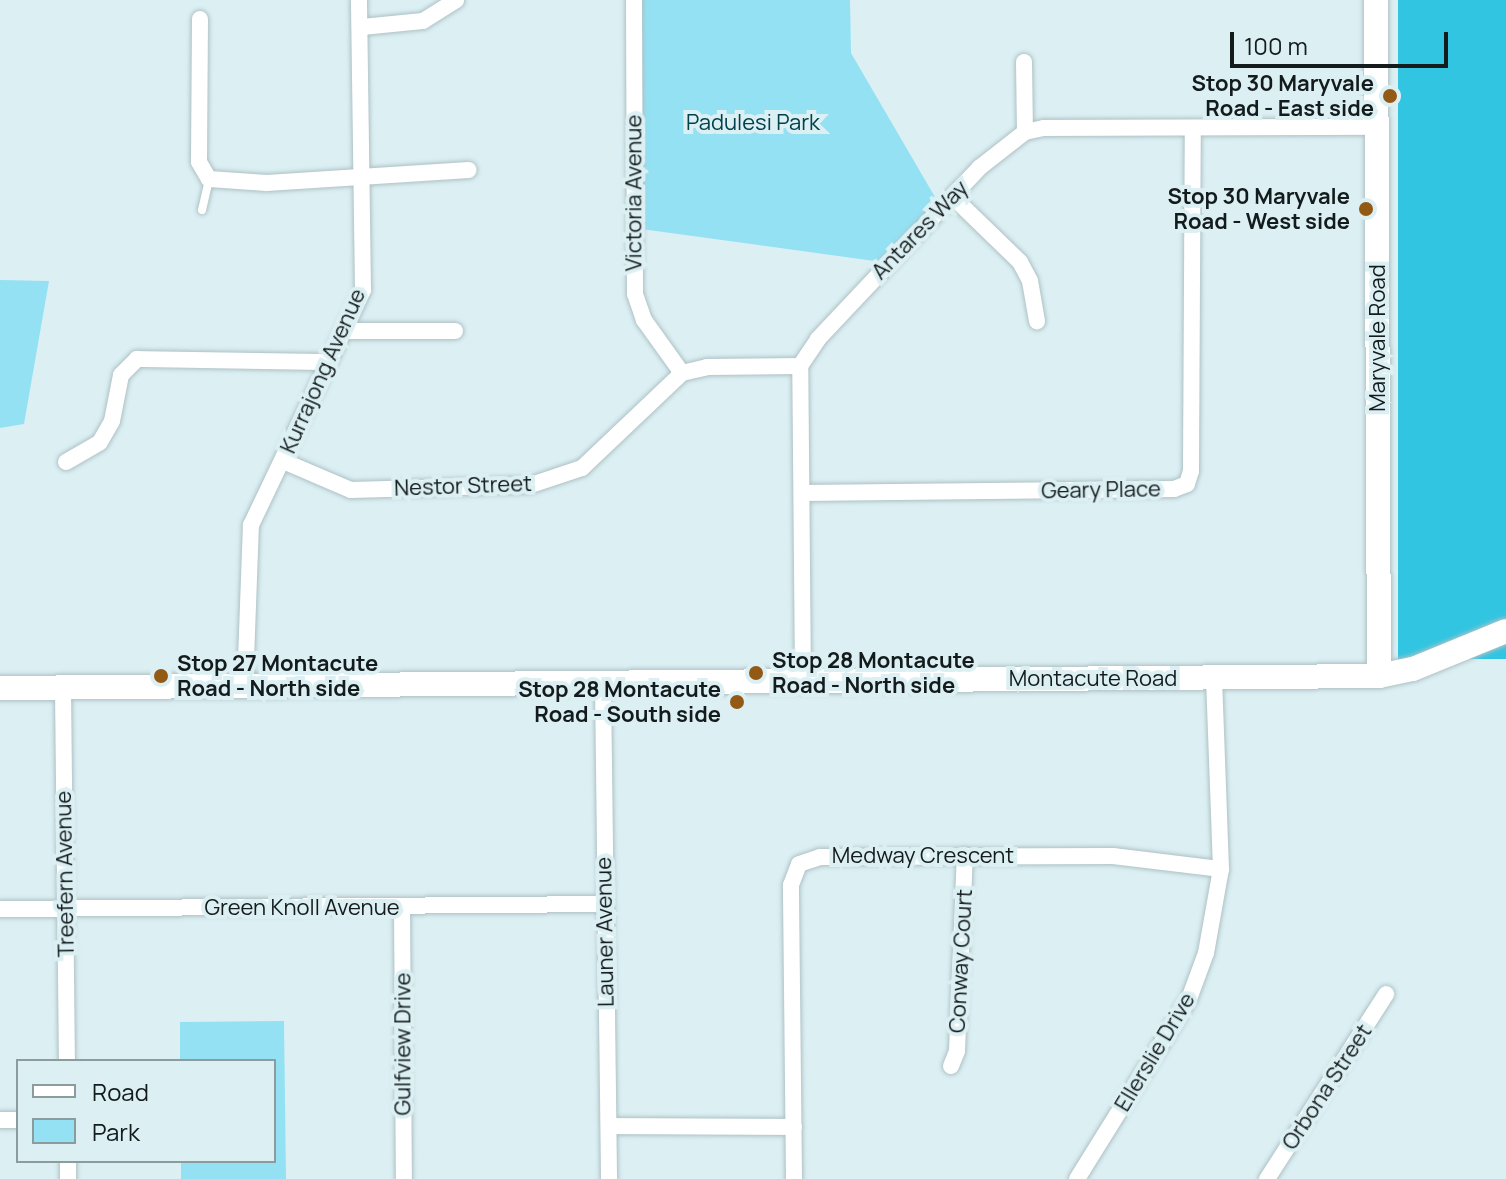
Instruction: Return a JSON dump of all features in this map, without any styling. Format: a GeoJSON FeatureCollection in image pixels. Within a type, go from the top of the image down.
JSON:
{"type":"FeatureCollection","features":[{"type":"Feature","properties":{"kind":"main road","name":"Maryvale Road"},"geometry":{"type":"LineString","coordinates":[[1376,0],[1379,676]]}},
{"type":"Feature","properties":{"kind":"main road","name":"Montacute Road"},"geometry":{"type":"LineString","coordinates":[[0,688],[1379,676],[1413,669],[1506,631]]}},
{"type":"Feature","properties":{"kind":"street","name":"Kurrajong Avenue"},"geometry":{"type":"LineString","coordinates":[[245,687],[248,540],[363,290],[362,27],[359,0]]}},
{"type":"Feature","properties":{"kind":"street"},"geometry":{"type":"LineString","coordinates":[[362,27],[423,21],[456,0]]}},
{"type":"Feature","properties":{"kind":"street","name":"Victoria Avenue"},"geometry":{"type":"LineString","coordinates":[[634,0],[635,294],[644,320],[682,373]]}},
{"type":"Feature","properties":{"kind":"street"},"geometry":{"type":"LineString","coordinates":[[200,19],[199,162],[209,179],[231,184],[469,170]]}},
{"type":"Feature","properties":{"kind":"street"},"geometry":{"type":"LineString","coordinates":[[1024,62],[1025,132],[1377,127]]}},
{"type":"Feature","properties":{"kind":"street","name":"Geary Place"},"geometry":{"type":"LineString","coordinates":[[802,493],[1174,489],[1187,484],[1191,471],[1193,130]]}},
{"type":"Feature","properties":{"kind":"street","name":"Antares Way"},"geometry":{"type":"LineString","coordinates":[[800,366],[861,291],[954,198],[987,160],[1025,132]]}},
{"type":"Feature","properties":{"kind":"street"},"geometry":{"type":"LineString","coordinates":[[954,198],[1020,262],[1030,281],[1037,321]]}},
{"type":"Feature","properties":{"kind":"street"},"geometry":{"type":"LineString","coordinates":[[345,331],[455,331]]}},
{"type":"Feature","properties":{"kind":"street"},"geometry":{"type":"LineString","coordinates":[[66,462],[100,442],[112,421],[121,375],[137,359],[329,362]]}},
{"type":"Feature","properties":{"kind":"street"},"geometry":{"type":"LineString","coordinates":[[682,373],[707,367],[800,366],[803,681]]}},
{"type":"Feature","properties":{"kind":"street","name":"Nestor Street"},"geometry":{"type":"LineString","coordinates":[[283,461],[351,490],[543,482],[582,468],[682,373]]}},
{"type":"Feature","properties":{"kind":"street","name":"Ellerslie Drive"},"geometry":{"type":"LineString","coordinates":[[1077,1179],[1189,999],[1206,953],[1221,869],[1214,678]]}},
{"type":"Feature","properties":{"kind":"street","name":"Launer Avenue"},"geometry":{"type":"LineString","coordinates":[[603,684],[609,1179]]}},
{"type":"Feature","properties":{"kind":"street","name":"Treefern Avenue"},"geometry":{"type":"LineString","coordinates":[[63,687],[67,1059]]}},
{"type":"Feature","properties":{"kind":"street","name":"Medway Crescent"},"geometry":{"type":"LineString","coordinates":[[794,1179],[793,872],[820,857],[965,855],[1113,856],[1221,869]]}},
{"type":"Feature","properties":{"kind":"street","name":"Conway Court"},"geometry":{"type":"LineString","coordinates":[[951,1066],[957,1051],[965,855]]}},
{"type":"Feature","properties":{"kind":"street","name":"Green Knoll Avenue"},"geometry":{"type":"LineString","coordinates":[[0,909],[604,904]]}},
{"type":"Feature","properties":{"kind":"street","name":"Gulfview Drive"},"geometry":{"type":"LineString","coordinates":[[402,908],[404,1179]]}},
{"type":"Feature","properties":{"kind":"street","name":"Orbona Street"},"geometry":{"type":"LineString","coordinates":[[1267,1179],[1386,994]]}},
{"type":"Feature","properties":{"kind":"street"},"geometry":{"type":"LineString","coordinates":[[609,1126],[794,1127]]}},
{"type":"Feature","properties":{"kind":"lane"},"geometry":{"type":"LineString","coordinates":[[202,210],[209,179]]}},
{"type":"Feature","properties":{"kind":"green space","name":"Padulesi Park"},"geometry":{"type":"Polygon","coordinates":[[[634,0],[850,0],[851,53],[942,209],[889,263],[634,228],[634,0]]]}},
{"type":"Feature","properties":{"kind":"green space"},"geometry":{"type":"Polygon","coordinates":[[[0,280],[49,281],[24,424],[0,428],[0,280]]]}},
{"type":"Feature","properties":{"kind":"green space"},"geometry":{"type":"Polygon","coordinates":[[[284,1021],[286,1179],[181,1179],[181,1163],[276,1163],[276,1059],[180,1059],[180,1022],[284,1021]]]}},
{"type":"Feature","properties":{"kind":"shaded area"},"geometry":{"type":"Polygon","coordinates":[[[1398,0],[1506,0],[1506,659],[1398,659],[1398,0]]]}},
{"type":"Feature","properties":{"kind":"place","name":"Stop 30 Maryvale Road - East side"},"geometry":{"type":"Point","coordinates":[1390,96]}},
{"type":"Feature","properties":{"kind":"place","name":"Stop 30 Maryvale Road - West side"},"geometry":{"type":"Point","coordinates":[1366,209]}},
{"type":"Feature","properties":{"kind":"place","name":"Stop 28 Montacute Road - North side"},"geometry":{"type":"Point","coordinates":[756,673]}},
{"type":"Feature","properties":{"kind":"place","name":"Stop 27 Montacute Road - North side"},"geometry":{"type":"Point","coordinates":[161,676]}},
{"type":"Feature","properties":{"kind":"place","name":"Stop 28 Montacute Road - South side"},"geometry":{"type":"Point","coordinates":[737,702]}}]}
